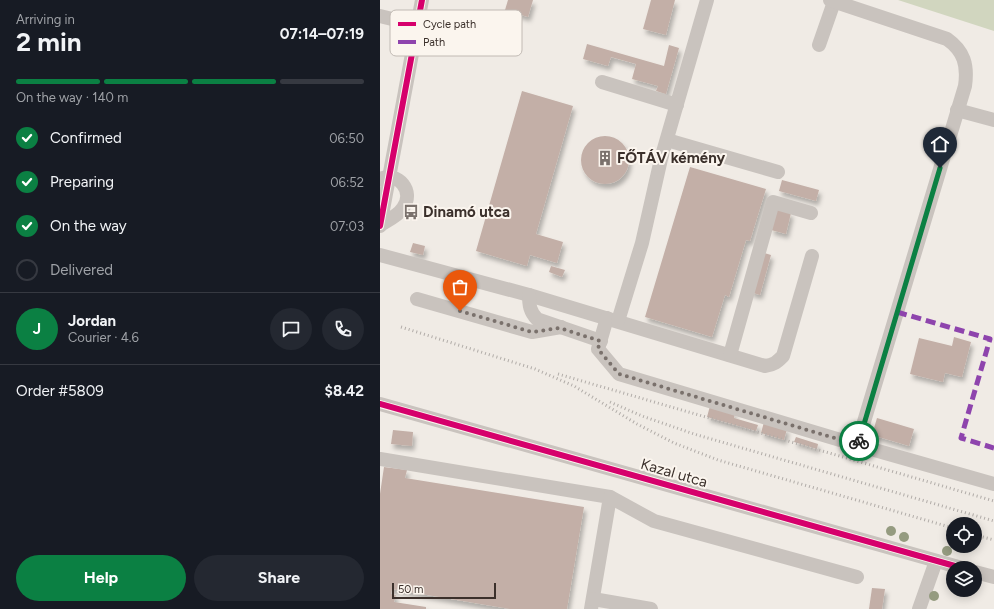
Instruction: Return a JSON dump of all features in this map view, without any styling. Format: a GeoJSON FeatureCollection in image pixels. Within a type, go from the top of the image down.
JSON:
{"type":"FeatureCollection","features":[{"type":"Feature","properties":{"kind":"street"},"geometry":{"type":"LineString","coordinates":[[420,10],[422,0]]}},
{"type":"Feature","properties":{"kind":"street"},"geometry":{"type":"LineString","coordinates":[[707,0],[667,140],[642,244],[612,320],[600,341],[598,349],[619,374],[994,484]]}},
{"type":"Feature","properties":{"kind":"street"},"geometry":{"type":"LineString","coordinates":[[819,46],[832,1],[947,39],[955,45],[962,54],[965,64],[965,86],[858,445]]}},
{"type":"Feature","properties":{"kind":"street"},"geometry":{"type":"LineString","coordinates":[[380,16],[390,19]]}},
{"type":"Feature","properties":{"kind":"street"},"geometry":{"type":"LineString","coordinates":[[380,225],[385,178],[411,56]]}},
{"type":"Feature","properties":{"kind":"street"},"geometry":{"type":"LineString","coordinates":[[602,82],[677,105]]}},
{"type":"Feature","properties":{"kind":"street"},"geometry":{"type":"LineString","coordinates":[[958,110],[994,120]]}},
{"type":"Feature","properties":{"kind":"street"},"geometry":{"type":"LineString","coordinates":[[667,140],[778,172]]}},
{"type":"Feature","properties":{"kind":"street"},"geometry":{"type":"LineString","coordinates":[[380,225],[398,214],[403,208],[408,196],[405,186],[402,183],[385,178]]}},
{"type":"Feature","properties":{"kind":"street"},"geometry":{"type":"LineString","coordinates":[[730,355],[773,202],[811,213]]}},
{"type":"Feature","properties":{"kind":"street"},"geometry":{"type":"LineString","coordinates":[[380,255],[529,296],[765,366],[771,366],[783,356],[812,256]]}},
{"type":"Feature","properties":{"kind":"street"},"geometry":{"type":"LineString","coordinates":[[529,296],[532,314],[537,319],[600,341]]}},
{"type":"Feature","properties":{"kind":"street"},"geometry":{"type":"LineString","coordinates":[[417,299],[532,332],[560,328]]}},
{"type":"Feature","properties":{"kind":"street","name":"Kazal utca"},"geometry":{"type":"LineString","coordinates":[[380,404],[946,564]]}},
{"type":"Feature","properties":{"kind":"street"},"geometry":{"type":"LineString","coordinates":[[380,459],[610,497],[654,521],[858,577]]}},
{"type":"Feature","properties":{"kind":"street"},"geometry":{"type":"LineString","coordinates":[[610,497],[592,604],[651,609]]}},
{"type":"Feature","properties":{"kind":"street"},"geometry":{"type":"LineString","coordinates":[[919,609],[936,561]]}},
{"type":"Feature","properties":{"kind":"street"},"geometry":{"type":"LineString","coordinates":[[982,574],[994,577]]}},
{"type":"Feature","properties":{"kind":"green space"},"geometry":{"type":"Polygon","coordinates":[[[898,0],[994,0],[994,31],[898,0]]]}},
{"type":"Feature","properties":{"kind":"building"},"geometry":{"type":"Polygon","coordinates":[[[508,0],[533,0],[528,17],[522,15],[522,10],[505,10],[508,0]]]}},
{"type":"Feature","properties":{"kind":"building"},"geometry":{"type":"Polygon","coordinates":[[[651,0],[675,0],[666,35],[643,29],[651,0]]]}},
{"type":"Feature","properties":{"kind":"building"},"geometry":{"type":"Polygon","coordinates":[[[587,44],[664,66],[669,45],[679,48],[666,94],[656,91],[658,86],[632,79],[636,64],[611,57],[608,66],[583,59],[587,44]]]}},
{"type":"Feature","properties":{"kind":"building"},"geometry":{"type":"Polygon","coordinates":[[[522,91],[573,106],[536,234],[563,242],[557,263],[530,255],[527,266],[476,251],[522,91]]]}},
{"type":"Feature","properties":{"kind":"building","name":"FŐTÁV kémény"},"geometry":{"type":"Polygon","coordinates":[[[600,136],[610,136],[622,143],[629,155],[629,165],[622,177],[610,184],[600,184],[592,180],[585,173],[581,165],[581,155],[585,147],[592,140],[600,136]]]}},
{"type":"Feature","properties":{"kind":"building"},"geometry":{"type":"Polygon","coordinates":[[[690,167],[766,189],[750,241],[746,240],[729,297],[725,295],[712,337],[645,317],[690,167]]]}},
{"type":"Feature","properties":{"kind":"building"},"geometry":{"type":"Polygon","coordinates":[[[782,180],[819,190],[816,201],[779,191],[782,180]]]}},
{"type":"Feature","properties":{"kind":"building"},"geometry":{"type":"Polygon","coordinates":[[[776,209],[791,213],[786,234],[771,230],[776,209]]]}},
{"type":"Feature","properties":{"kind":"building"},"geometry":{"type":"Polygon","coordinates":[[[413,243],[425,246],[423,255],[410,252],[413,243]]]}},
{"type":"Feature","properties":{"kind":"building"},"geometry":{"type":"Polygon","coordinates":[[[761,252],[771,255],[760,295],[750,292],[761,252]]]}},
{"type":"Feature","properties":{"kind":"building"},"geometry":{"type":"Polygon","coordinates":[[[551,266],[565,270],[562,277],[549,272],[551,266]]]}},
{"type":"Feature","properties":{"kind":"building"},"geometry":{"type":"Polygon","coordinates":[[[954,337],[971,342],[962,377],[945,373],[943,382],[910,374],[919,338],[952,346],[954,337]]]}},
{"type":"Feature","properties":{"kind":"building"},"geometry":{"type":"Polygon","coordinates":[[[710,406],[735,413],[734,418],[758,425],[756,431],[707,417],[710,406]]]}},
{"type":"Feature","properties":{"kind":"building"},"geometry":{"type":"Polygon","coordinates":[[[877,418],[914,429],[909,446],[872,435],[877,418]]]}},
{"type":"Feature","properties":{"kind":"building"},"geometry":{"type":"Polygon","coordinates":[[[764,422],[787,429],[784,440],[761,433],[764,422]]]}},
{"type":"Feature","properties":{"kind":"building"},"geometry":{"type":"Polygon","coordinates":[[[393,430],[413,432],[412,446],[391,444],[393,430]]]}},
{"type":"Feature","properties":{"kind":"building"},"geometry":{"type":"Polygon","coordinates":[[[796,437],[818,444],[817,449],[794,442],[796,437]]]}},
{"type":"Feature","properties":{"kind":"building"},"geometry":{"type":"Polygon","coordinates":[[[384,467],[407,470],[405,478],[584,507],[567,609],[510,609],[392,589],[391,594],[396,595],[394,602],[426,607],[426,609],[380,609],[380,494],[384,467]]]}},
{"type":"Feature","properties":{"kind":"building"},"geometry":{"type":"Polygon","coordinates":[[[872,588],[885,589],[882,609],[869,609],[872,588]]]}},
{"type":"Feature","properties":{"kind":"railway"},"geometry":{"type":"LineString","coordinates":[[401,327],[535,369],[574,386],[637,424],[674,443],[718,460],[946,526]]}},
{"type":"Feature","properties":{"kind":"railway"},"geometry":{"type":"LineString","coordinates":[[558,374],[994,501]]}},
{"type":"Feature","properties":{"kind":"railway"},"geometry":{"type":"LineString","coordinates":[[610,402],[642,416],[694,434],[994,521]]}},
{"type":"Feature","properties":{"kind":"railway"},"geometry":{"type":"LineString","coordinates":[[982,537],[994,540]]}},
{"type":"Feature","properties":{"kind":"marked path"},"geometry":{"type":"LineString","coordinates":[[897,312],[990,339],[961,438],[994,448]]}},
{"type":"Feature","properties":{"kind":"cycle path"},"geometry":{"type":"LineString","coordinates":[[420,10],[422,0]]}},
{"type":"Feature","properties":{"kind":"cycle path"},"geometry":{"type":"LineString","coordinates":[[380,226],[412,56]]}},
{"type":"Feature","properties":{"kind":"cycle path"},"geometry":{"type":"LineString","coordinates":[[380,404],[946,563]]}},
{"type":"Feature","properties":{"kind":"way so far"},"geometry":{"type":"LineString","coordinates":[[460,311],[532,332],[560,328],[600,341],[598,349],[619,374],[858,445],[859,441]]}},
{"type":"Feature","properties":{"kind":"place","name":"FŐTÁV kémény"},"geometry":{"type":"Point","coordinates":[605,158]}},
{"type":"Feature","properties":{"kind":"place","name":"Dinamó utca"},"geometry":{"type":"Point","coordinates":[411,212]}},
{"type":"Feature","properties":{"kind":"route"},"geometry":{"type":"LineString","coordinates":[[859,441],[940,168]]}}]}
